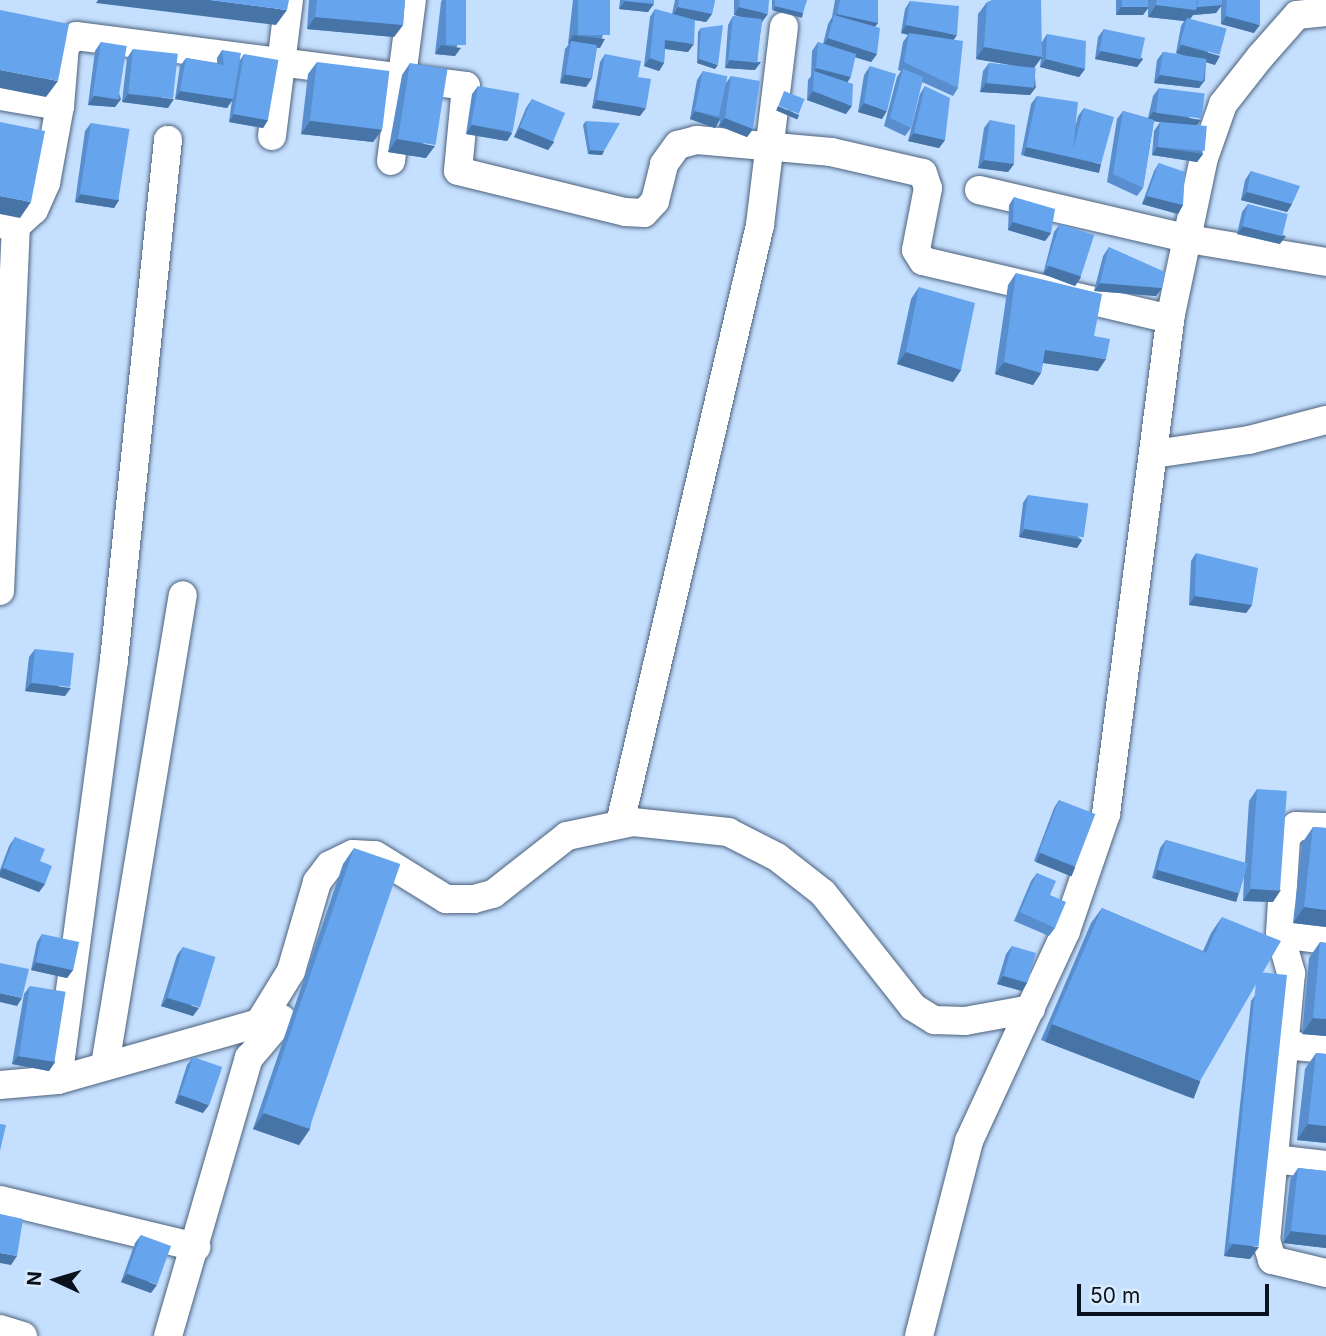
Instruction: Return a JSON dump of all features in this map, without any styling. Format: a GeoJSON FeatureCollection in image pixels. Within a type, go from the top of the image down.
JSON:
{"type":"FeatureCollection","features":[{"type":"Feature","properties":{"kind":"street"},"geometry":{"type":"LineString","coordinates":[[272,136],[289,0]]}},
{"type":"Feature","properties":{"kind":"street"},"geometry":{"type":"LineString","coordinates":[[391,161],[412,0]]}},
{"type":"Feature","properties":{"kind":"street"},"geometry":{"type":"LineString","coordinates":[[919,1336],[969,1141],[1031,1009],[1106,814],[1170,318],[1223,104],[1295,7],[1326,12]]}},
{"type":"Feature","properties":{"kind":"street"},"geometry":{"type":"LineString","coordinates":[[620,823],[760,225],[783,26]]}},
{"type":"Feature","properties":{"kind":"street"},"geometry":{"type":"LineString","coordinates":[[0,591],[8,225],[34,210],[46,183],[60,106],[65,45],[76,36],[466,86],[458,171],[625,212],[644,213],[654,201],[678,145],[697,140],[767,149],[831,152],[923,173],[928,188],[916,250],[923,261],[1170,318]]}},
{"type":"Feature","properties":{"kind":"street"},"geometry":{"type":"LineString","coordinates":[[0,96],[60,106]]}},
{"type":"Feature","properties":{"kind":"street"},"geometry":{"type":"LineString","coordinates":[[58,1080],[114,660],[168,139]]}},
{"type":"Feature","properties":{"kind":"street"},"geometry":{"type":"LineString","coordinates":[[979,190],[1188,239],[1326,262]]}},
{"type":"Feature","properties":{"kind":"street"},"geometry":{"type":"LineString","coordinates":[[1154,454],[1249,440],[1326,420]]}},
{"type":"Feature","properties":{"kind":"street"},"geometry":{"type":"LineString","coordinates":[[105,1065],[183,595]]}},
{"type":"Feature","properties":{"kind":"street"},"geometry":{"type":"LineString","coordinates":[[0,1085],[58,1080],[258,1023],[291,971],[317,882],[330,865],[353,854],[375,855],[439,897],[474,899],[493,894],[567,836],[620,823],[662,821],[728,832],[777,857],[822,893],[912,1007],[934,1020],[1031,1009]]}},
{"type":"Feature","properties":{"kind":"street"},"geometry":{"type":"LineString","coordinates":[[1326,827],[1289,830],[1280,934],[1290,973],[1267,1253],[1290,1268],[1326,1273]]}},
{"type":"Feature","properties":{"kind":"street"},"geometry":{"type":"LineString","coordinates":[[1280,934],[1326,940]]}},
{"type":"Feature","properties":{"kind":"street"},"geometry":{"type":"LineString","coordinates":[[168,1336],[249,1058],[282,1019]]}},
{"type":"Feature","properties":{"kind":"street"},"geometry":{"type":"LineString","coordinates":[[1284,1045],[1326,1049]]}},
{"type":"Feature","properties":{"kind":"street"},"geometry":{"type":"LineString","coordinates":[[1274,1159],[1326,1165]]}},
{"type":"Feature","properties":{"kind":"street"},"geometry":{"type":"LineString","coordinates":[[0,1200],[196,1247]]}},
{"type":"Feature","properties":{"kind":"street"},"geometry":{"type":"LineString","coordinates":[[0,1329],[23,1336]]}},
{"type":"Feature","properties":{"kind":"building"},"geometry":{"type":"Polygon","coordinates":[[[210,0],[289,0],[287,10],[210,0]]]}},
{"type":"Feature","properties":{"kind":"building"},"geometry":{"type":"Polygon","coordinates":[[[317,0],[405,0],[403,25],[315,17],[317,0]]]}},
{"type":"Feature","properties":{"kind":"building"},"geometry":{"type":"Polygon","coordinates":[[[446,0],[466,0],[466,45],[446,45],[446,0]]]}},
{"type":"Feature","properties":{"kind":"building"},"geometry":{"type":"Polygon","coordinates":[[[578,0],[610,0],[610,35],[578,35],[578,0]]]}},
{"type":"Feature","properties":{"kind":"building"},"geometry":{"type":"Polygon","coordinates":[[[654,0],[654,4],[625,1],[654,0]]]}},
{"type":"Feature","properties":{"kind":"building"},"geometry":{"type":"Polygon","coordinates":[[[679,0],[715,0],[712,14],[678,7],[679,0]]]}},
{"type":"Feature","properties":{"kind":"building"},"geometry":{"type":"Polygon","coordinates":[[[740,0],[769,0],[768,14],[739,7],[740,0]]]}},
{"type":"Feature","properties":{"kind":"building"},"geometry":{"type":"Polygon","coordinates":[[[775,0],[807,0],[803,13],[775,6],[775,0]]]}},
{"type":"Feature","properties":{"kind":"building"},"geometry":{"type":"Polygon","coordinates":[[[840,0],[878,0],[878,23],[837,14],[840,0]]]}},
{"type":"Feature","properties":{"kind":"building"},"geometry":{"type":"Polygon","coordinates":[[[1041,0],[1042,57],[984,47],[987,2],[1041,0]]]}},
{"type":"Feature","properties":{"kind":"building"},"geometry":{"type":"Polygon","coordinates":[[[1122,0],[1148,0],[1148,7],[1122,7],[1122,0]]]}},
{"type":"Feature","properties":{"kind":"building"},"geometry":{"type":"Polygon","coordinates":[[[1157,0],[1197,0],[1196,10],[1156,5],[1157,0]]]}},
{"type":"Feature","properties":{"kind":"building"},"geometry":{"type":"Polygon","coordinates":[[[1198,0],[1222,0],[1222,5],[1197,7],[1198,0]]]}},
{"type":"Feature","properties":{"kind":"building"},"geometry":{"type":"Polygon","coordinates":[[[1227,0],[1260,0],[1260,25],[1226,16],[1227,0]]]}},
{"type":"Feature","properties":{"kind":"building"},"geometry":{"type":"Polygon","coordinates":[[[910,1],[959,6],[957,35],[906,25],[910,1]]]}},
{"type":"Feature","properties":{"kind":"building"},"geometry":{"type":"Polygon","coordinates":[[[655,9],[695,20],[694,44],[665,40],[664,63],[650,58],[655,9]]]}},
{"type":"Feature","properties":{"kind":"building"},"geometry":{"type":"Polygon","coordinates":[[[0,10],[69,24],[58,81],[0,70],[0,10]]]}},
{"type":"Feature","properties":{"kind":"building"},"geometry":{"type":"Polygon","coordinates":[[[834,15],[880,28],[877,54],[828,38],[834,15]]]}},
{"type":"Feature","properties":{"kind":"building"},"geometry":{"type":"Polygon","coordinates":[[[733,16],[762,19],[757,63],[728,60],[733,16]]]}},
{"type":"Feature","properties":{"kind":"building"},"geometry":{"type":"Polygon","coordinates":[[[1187,18],[1227,29],[1220,55],[1180,44],[1187,18]]]}},
{"type":"Feature","properties":{"kind":"building"},"geometry":{"type":"Polygon","coordinates":[[[723,25],[718,65],[699,59],[701,28],[723,25]]]}},
{"type":"Feature","properties":{"kind":"building"},"geometry":{"type":"Polygon","coordinates":[[[1104,29],[1145,38],[1141,59],[1099,51],[1104,29]]]}},
{"type":"Feature","properties":{"kind":"building"},"geometry":{"type":"Polygon","coordinates":[[[909,33],[963,41],[958,88],[904,62],[909,33]]]}},
{"type":"Feature","properties":{"kind":"building"},"geometry":{"type":"Polygon","coordinates":[[[1047,34],[1086,41],[1085,69],[1046,59],[1047,34]]]}},
{"type":"Feature","properties":{"kind":"building"},"geometry":{"type":"Polygon","coordinates":[[[571,41],[597,45],[591,79],[566,75],[571,41]]]}},
{"type":"Feature","properties":{"kind":"building"},"geometry":{"type":"Polygon","coordinates":[[[101,42],[127,46],[118,99],[93,95],[101,42]]]}},
{"type":"Feature","properties":{"kind":"building"},"geometry":{"type":"Polygon","coordinates":[[[818,42],[856,54],[851,77],[816,68],[818,42]]]}},
{"type":"Feature","properties":{"kind":"building"},"geometry":{"type":"Polygon","coordinates":[[[133,49],[178,54],[173,98],[128,94],[133,49]]]}},
{"type":"Feature","properties":{"kind":"building"},"geometry":{"type":"Polygon","coordinates":[[[222,50],[241,53],[233,99],[180,91],[186,58],[224,65],[222,50]]]}},
{"type":"Feature","properties":{"kind":"building"},"geometry":{"type":"Polygon","coordinates":[[[1163,52],[1206,59],[1203,82],[1159,75],[1163,52]]]}},
{"type":"Feature","properties":{"kind":"building"},"geometry":{"type":"Polygon","coordinates":[[[244,54],[278,60],[268,120],[233,114],[244,54]]]}},
{"type":"Feature","properties":{"kind":"building"},"geometry":{"type":"Polygon","coordinates":[[[605,54],[641,61],[638,77],[651,79],[646,108],[597,100],[605,54]]]}},
{"type":"Feature","properties":{"kind":"building"},"geometry":{"type":"Polygon","coordinates":[[[317,62],[389,71],[382,129],[310,121],[317,62]]]}},
{"type":"Feature","properties":{"kind":"building"},"geometry":{"type":"Polygon","coordinates":[[[410,63],[448,69],[435,145],[398,139],[410,63]]]}},
{"type":"Feature","properties":{"kind":"building"},"geometry":{"type":"Polygon","coordinates":[[[989,63],[1036,68],[1034,88],[987,83],[989,63]]]}},
{"type":"Feature","properties":{"kind":"building"},"geometry":{"type":"Polygon","coordinates":[[[870,66],[896,74],[887,111],[864,103],[870,66]]]}},
{"type":"Feature","properties":{"kind":"building"},"geometry":{"type":"Polygon","coordinates":[[[903,69],[923,77],[911,128],[890,118],[903,69]]]}},
{"type":"Feature","properties":{"kind":"building"},"geometry":{"type":"Polygon","coordinates":[[[703,71],[727,76],[719,116],[694,111],[703,71]]]}},
{"type":"Feature","properties":{"kind":"building"},"geometry":{"type":"Polygon","coordinates":[[[814,71],[853,84],[852,106],[813,91],[814,71]]]}},
{"type":"Feature","properties":{"kind":"building"},"geometry":{"type":"Polygon","coordinates":[[[731,76],[760,81],[753,129],[725,118],[731,76]]]}},
{"type":"Feature","properties":{"kind":"building"},"geometry":{"type":"Polygon","coordinates":[[[478,86],[519,93],[513,132],[471,124],[478,86]]]}},
{"type":"Feature","properties":{"kind":"building"},"geometry":{"type":"Polygon","coordinates":[[[925,86],[950,98],[945,140],[914,133],[925,86]]]}},
{"type":"Feature","properties":{"kind":"building"},"geometry":{"type":"Polygon","coordinates":[[[1159,88],[1205,94],[1202,118],[1156,113],[1159,88]]]}},
{"type":"Feature","properties":{"kind":"building"},"geometry":{"type":"Polygon","coordinates":[[[784,91],[805,99],[799,114],[778,106],[784,91]]]}},
{"type":"Feature","properties":{"kind":"building"},"geometry":{"type":"Polygon","coordinates":[[[1037,96],[1078,102],[1073,149],[1084,108],[1114,117],[1101,164],[1026,147],[1037,96]]]}},
{"type":"Feature","properties":{"kind":"building"},"geometry":{"type":"Polygon","coordinates":[[[532,99],[565,113],[553,142],[520,128],[532,99]]]}},
{"type":"Feature","properties":{"kind":"building"},"geometry":{"type":"Polygon","coordinates":[[[1123,111],[1154,120],[1143,188],[1113,174],[1123,111]]]}},
{"type":"Feature","properties":{"kind":"building"},"geometry":{"type":"Polygon","coordinates":[[[990,120],[1015,125],[1014,164],[984,160],[990,120]]]}},
{"type":"Feature","properties":{"kind":"building"},"geometry":{"type":"Polygon","coordinates":[[[586,121],[620,123],[604,151],[590,150],[586,121]]]}},
{"type":"Feature","properties":{"kind":"building"},"geometry":{"type":"Polygon","coordinates":[[[0,122],[45,131],[31,202],[0,196],[0,122]]]}},
{"type":"Feature","properties":{"kind":"building"},"geometry":{"type":"Polygon","coordinates":[[[1160,122],[1207,126],[1205,151],[1158,147],[1160,122]]]}},
{"type":"Feature","properties":{"kind":"building"},"geometry":{"type":"Polygon","coordinates":[[[91,123],[130,129],[118,200],[80,194],[91,123]]]}},
{"type":"Feature","properties":{"kind":"building"},"geometry":{"type":"Polygon","coordinates":[[[1159,163],[1185,172],[1183,205],[1147,196],[1159,163]]]}},
{"type":"Feature","properties":{"kind":"building"},"geometry":{"type":"Polygon","coordinates":[[[1251,171],[1300,186],[1292,204],[1247,192],[1251,171]]]}},
{"type":"Feature","properties":{"kind":"building"},"geometry":{"type":"Polygon","coordinates":[[[1014,197],[1055,209],[1051,233],[1013,222],[1014,197]]]}},
{"type":"Feature","properties":{"kind":"building"},"geometry":{"type":"Polygon","coordinates":[[[1248,204],[1288,214],[1282,236],[1242,226],[1248,204]]]}},
{"type":"Feature","properties":{"kind":"building"},"geometry":{"type":"Polygon","coordinates":[[[1060,224],[1094,235],[1081,276],[1047,265],[1060,224]]]}},
{"type":"Feature","properties":{"kind":"building"},"geometry":{"type":"Polygon","coordinates":[[[1109,247],[1165,272],[1162,288],[1100,283],[1109,247]]]}},
{"type":"Feature","properties":{"kind":"building"},"geometry":{"type":"Polygon","coordinates":[[[1016,273],[1102,294],[1094,336],[1110,339],[1106,359],[1045,350],[1041,373],[1004,362],[1016,273]]]}},
{"type":"Feature","properties":{"kind":"building"},"geometry":{"type":"Polygon","coordinates":[[[919,287],[975,303],[961,370],[906,352],[919,287]]]}},
{"type":"Feature","properties":{"kind":"building"},"geometry":{"type":"Polygon","coordinates":[[[1028,495],[1088,503],[1084,537],[1023,529],[1028,495]]]}},
{"type":"Feature","properties":{"kind":"building"},"geometry":{"type":"Polygon","coordinates":[[[1196,553],[1258,568],[1252,605],[1195,596],[1196,553]]]}},
{"type":"Feature","properties":{"kind":"building"},"geometry":{"type":"Polygon","coordinates":[[[35,649],[74,653],[70,687],[31,683],[35,649]]]}},
{"type":"Feature","properties":{"kind":"building"},"geometry":{"type":"Polygon","coordinates":[[[1257,789],[1287,791],[1280,891],[1250,889],[1257,789]]]}},
{"type":"Feature","properties":{"kind":"building"},"geometry":{"type":"Polygon","coordinates":[[[1059,800],[1095,814],[1075,866],[1039,852],[1059,800]]]}},
{"type":"Feature","properties":{"kind":"building"},"geometry":{"type":"Polygon","coordinates":[[[1313,827],[1326,828],[1326,910],[1304,907],[1313,827]]]}},
{"type":"Feature","properties":{"kind":"building"},"geometry":{"type":"Polygon","coordinates":[[[15,837],[45,849],[40,861],[52,866],[45,884],[3,868],[15,837]]]}},
{"type":"Feature","properties":{"kind":"building"},"geometry":{"type":"Polygon","coordinates":[[[1166,840],[1248,863],[1239,893],[1157,870],[1166,840]]]}},
{"type":"Feature","properties":{"kind":"building"},"geometry":{"type":"Polygon","coordinates":[[[354,848],[400,864],[309,1129],[263,1113],[354,848]]]}},
{"type":"Feature","properties":{"kind":"building"},"geometry":{"type":"Polygon","coordinates":[[[1037,873],[1056,881],[1050,895],[1066,902],[1055,928],[1020,912],[1037,873]]]}},
{"type":"Feature","properties":{"kind":"building"},"geometry":{"type":"Polygon","coordinates":[[[1102,908],[1206,953],[1222,917],[1281,941],[1200,1081],[1052,1024],[1102,908]]]}},
{"type":"Feature","properties":{"kind":"building"},"geometry":{"type":"Polygon","coordinates":[[[42,934],[79,942],[73,970],[36,962],[42,934]]]}},
{"type":"Feature","properties":{"kind":"building"},"geometry":{"type":"Polygon","coordinates":[[[1320,942],[1326,943],[1326,1019],[1313,1018],[1320,942]]]}},
{"type":"Feature","properties":{"kind":"building"},"geometry":{"type":"Polygon","coordinates":[[[1012,946],[1036,953],[1027,983],[1003,976],[1012,946]]]}},
{"type":"Feature","properties":{"kind":"building"},"geometry":{"type":"Polygon","coordinates":[[[183,947],[216,957],[200,1008],[168,998],[183,947]]]}},
{"type":"Feature","properties":{"kind":"building"},"geometry":{"type":"Polygon","coordinates":[[[0,963],[29,969],[22,998],[0,993],[0,963]]]}},
{"type":"Feature","properties":{"kind":"building"},"geometry":{"type":"Polygon","coordinates":[[[1257,972],[1287,975],[1258,1247],[1229,1243],[1257,972]]]}},
{"type":"Feature","properties":{"kind":"building"},"geometry":{"type":"Polygon","coordinates":[[[30,986],[66,992],[54,1062],[19,1056],[30,986]]]}},
{"type":"Feature","properties":{"kind":"building"},"geometry":{"type":"Polygon","coordinates":[[[1316,1053],[1326,1054],[1326,1126],[1308,1124],[1316,1053]]]}},
{"type":"Feature","properties":{"kind":"building"},"geometry":{"type":"Polygon","coordinates":[[[193,1057],[222,1067],[209,1105],[180,1095],[193,1057]]]}},
{"type":"Feature","properties":{"kind":"building"},"geometry":{"type":"Polygon","coordinates":[[[0,1124],[6,1125],[0,1151],[0,1124]]]}},
{"type":"Feature","properties":{"kind":"building"},"geometry":{"type":"Polygon","coordinates":[[[1298,1168],[1326,1171],[1326,1235],[1291,1231],[1298,1168]]]}},
{"type":"Feature","properties":{"kind":"building"},"geometry":{"type":"Polygon","coordinates":[[[0,1214],[23,1219],[17,1256],[0,1253],[0,1214]]]}},
{"type":"Feature","properties":{"kind":"building"},"geometry":{"type":"Polygon","coordinates":[[[141,1235],[171,1246],[157,1284],[127,1274],[141,1235]]]}}]}
